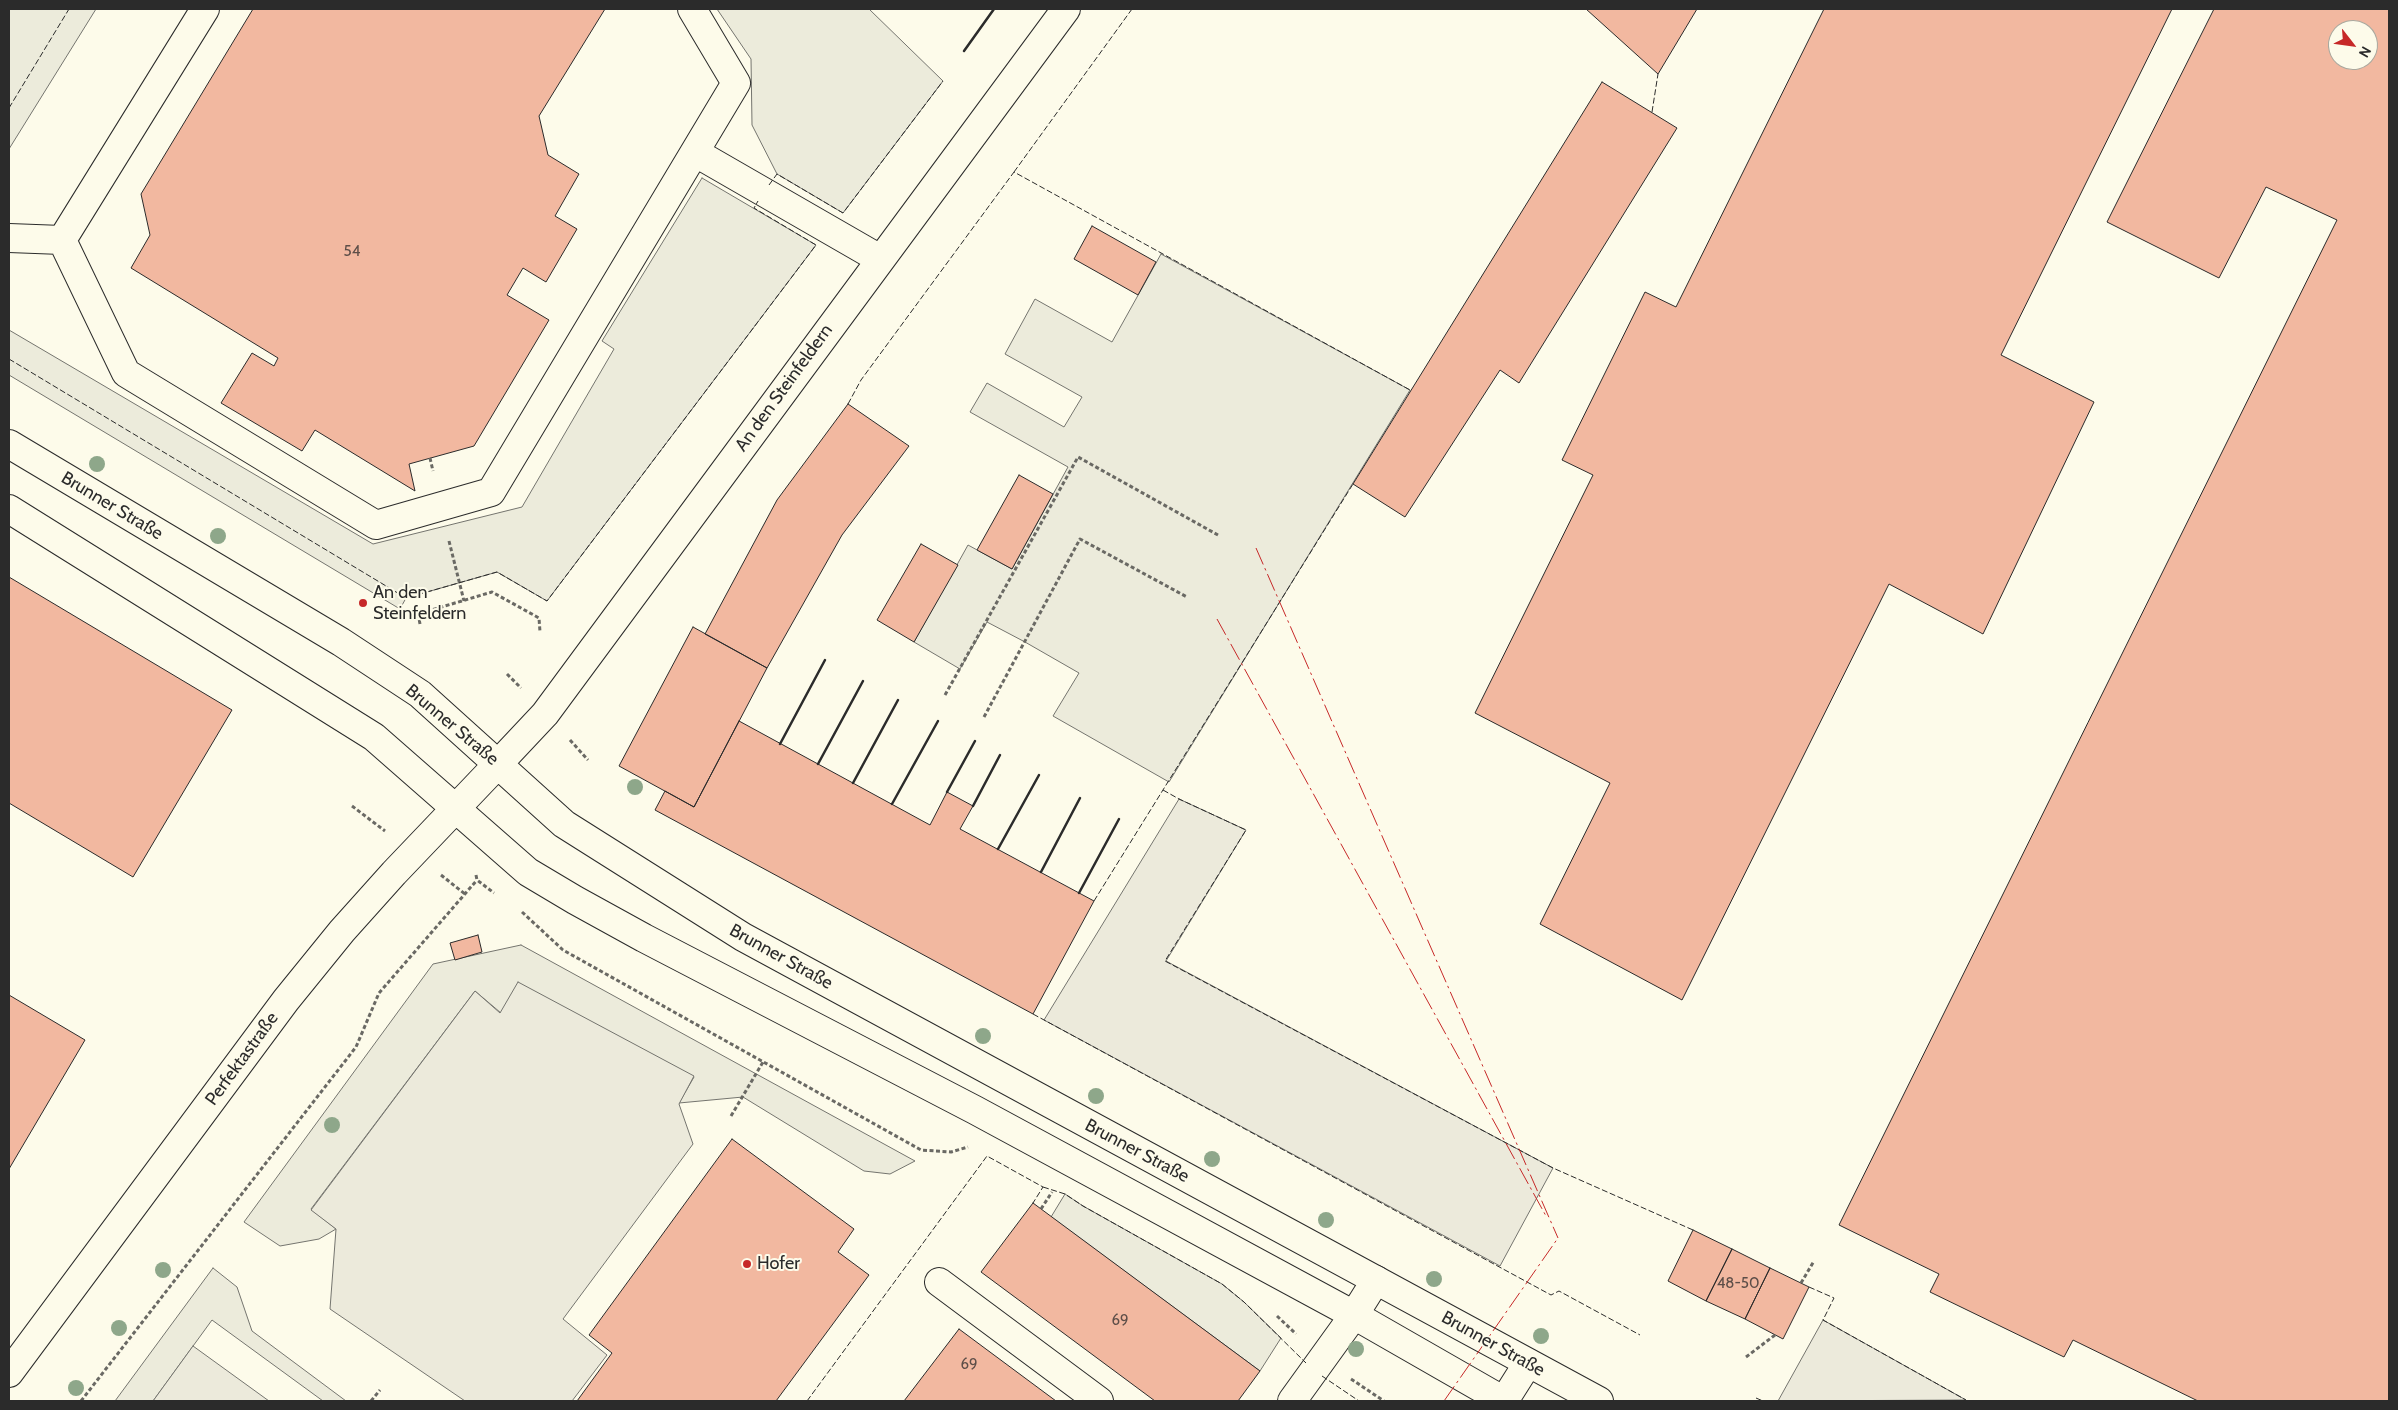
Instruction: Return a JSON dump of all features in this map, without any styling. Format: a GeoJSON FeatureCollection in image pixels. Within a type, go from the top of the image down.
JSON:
{"type":"FeatureCollection","features":[{"type":"Feature","properties":{"kind":"main road"},"geometry":{"type":"LineString","coordinates":[[62,240],[205,9]]}},
{"type":"Feature","properties":{"kind":"main road"},"geometry":{"type":"LineString","coordinates":[[62,240],[126,373],[376,525],[491,492],[696,154],[736,83],[692,9]]}},
{"type":"Feature","properties":{"kind":"main road","name":"An den Steinfeldern"},"geometry":{"type":"LineString","coordinates":[[498,764],[545,714],[1066,9]]}},
{"type":"Feature","properties":{"kind":"main road"},"geometry":{"type":"LineString","coordinates":[[696,154],[880,259]]}},
{"type":"Feature","properties":{"kind":"main road"},"geometry":{"type":"LineString","coordinates":[[9,238],[62,240]]}},
{"type":"Feature","properties":{"kind":"main road","name":"Brunner Straße"},"geometry":{"type":"LineString","coordinates":[[9,444],[341,642],[420,694],[564,824],[743,937],[1599,1401]]}},
{"type":"Feature","properties":{"kind":"main road"},"geometry":{"type":"LineString","coordinates":[[9,509],[374,737],[528,872],[576,900],[644,938],[975,1110],[1354,1315],[1504,1401],[1528,1363]]}},
{"type":"Feature","properties":{"kind":"main road","name":"Perfektastraße"},"geometry":{"type":"LineString","coordinates":[[9,1373],[286,1000],[342,931],[498,764]]}},
{"type":"Feature","properties":{"kind":"main road"},"geometry":{"type":"LineString","coordinates":[[1292,1401],[1354,1315],[1376,1280]]}},
{"type":"Feature","properties":{"kind":"main road"},"geometry":{"type":"LineString","coordinates":[[939,1282],[1099,1401]]}},
{"type":"Feature","properties":{"kind":"path"},"geometry":{"type":"LineString","coordinates":[[945,695],[1078,458],[1218,535]]}},
{"type":"Feature","properties":{"kind":"path"},"geometry":{"type":"LineString","coordinates":[[448,535],[464,601]]}},
{"type":"Feature","properties":{"kind":"path"},"geometry":{"type":"LineString","coordinates":[[984,717],[1080,539],[1187,597]]}},
{"type":"Feature","properties":{"kind":"path"},"geometry":{"type":"LineString","coordinates":[[420,624],[418,614],[492,592],[539,618],[540,632]]}},
{"type":"Feature","properties":{"kind":"path"},"geometry":{"type":"LineString","coordinates":[[81,1401],[356,1047],[378,993],[477,880],[499,896]]}},
{"type":"Feature","properties":{"kind":"path"},"geometry":{"type":"LineString","coordinates":[[515,908],[563,950],[921,1150],[951,1152],[976,1145]]}},
{"type":"Feature","properties":{"kind":"path"},"geometry":{"type":"LineString","coordinates":[[731,1116],[763,1062]]}},
{"type":"Feature","properties":{"kind":"path"},"geometry":{"type":"LineString","coordinates":[[1801,1283],[1814,1261]]}},
{"type":"Feature","properties":{"kind":"path"},"geometry":{"type":"LineString","coordinates":[[1275,1314],[1322,1359],[1384,1401]]}},
{"type":"Feature","properties":{"kind":"path"},"geometry":{"type":"LineString","coordinates":[[1746,1357],[1775,1334]]}},
{"type":"Feature","properties":{"kind":"path"},"geometry":{"type":"LineString","coordinates":[[371,1401],[380,1390]]}},
{"type":"Feature","properties":{"kind":"shaded area"},"geometry":{"type":"Polygon","coordinates":[[[9,9],[96,9],[9,149],[9,9]]]}},
{"type":"Feature","properties":{"kind":"shaded area"},"geometry":{"type":"Polygon","coordinates":[[[717,9],[869,9],[943,81],[843,213],[777,174],[752,125],[751,59],[717,9]]]}},
{"type":"Feature","properties":{"kind":"shaded area"},"geometry":{"type":"Polygon","coordinates":[[[702,178],[816,245],[547,601],[497,572],[406,598],[400,609],[9,375],[9,330],[373,544],[522,507],[614,349],[602,341],[702,178]]]}},
{"type":"Feature","properties":{"kind":"shaded area"},"geometry":{"type":"Polygon","coordinates":[[[1161,254],[1410,390],[1169,782],[1053,716],[1079,673],[1025,642],[987,622],[960,669],[914,642],[968,545],[1012,569],[1068,467],[970,412],[987,383],[1064,427],[1082,397],[1005,354],[1035,299],[1112,342],[1161,254]]]}},
{"type":"Feature","properties":{"kind":"shaded area"},"geometry":{"type":"Polygon","coordinates":[[[1179,799],[1246,830],[1166,961],[1553,1168],[1500,1266],[1044,1020],[1179,799]]]}},
{"type":"Feature","properties":{"kind":"shaded area"},"geometry":{"type":"Polygon","coordinates":[[[521,945],[915,1161],[890,1174],[864,1171],[743,1097],[679,1103],[694,1077],[501,1013],[475,991],[311,1209],[336,1229],[319,1239],[280,1246],[244,1222],[433,964],[521,945]]]}},
{"type":"Feature","properties":{"kind":"shaded area"},"geometry":{"type":"Polygon","coordinates":[[[518,982],[694,1076],[679,1104],[693,1144],[563,1319],[607,1355],[572,1401],[465,1401],[330,1309],[336,1229],[311,1210],[475,991],[500,1013],[518,982]]]}},
{"type":"Feature","properties":{"kind":"shaded area"},"geometry":{"type":"Polygon","coordinates":[[[1065,1194],[1222,1284],[1244,1302],[1281,1338],[1260,1371],[1051,1217],[1065,1194]]]}},
{"type":"Feature","properties":{"kind":"shaded area"},"geometry":{"type":"Polygon","coordinates":[[[213,1268],[237,1287],[252,1331],[346,1401],[323,1401],[212,1320],[153,1401],[115,1401],[213,1268]]]}},
{"type":"Feature","properties":{"kind":"shaded area"},"geometry":{"type":"Polygon","coordinates":[[[1823,1320],[1966,1400],[1778,1401],[1823,1320]]]}},
{"type":"Feature","properties":{"kind":"shaded area"},"geometry":{"type":"Polygon","coordinates":[[[193,1346],[269,1401],[153,1401],[193,1346]]]}},
{"type":"Feature","properties":{"kind":"building"},"geometry":{"type":"Polygon","coordinates":[[[253,9],[605,9],[539,116],[548,155],[579,174],[555,216],[577,229],[546,282],[523,268],[507,295],[549,320],[474,446],[409,464],[415,491],[315,430],[302,451],[221,403],[252,353],[274,366],[278,358],[131,268],[150,235],[141,194],[253,9]]]}},
{"type":"Feature","properties":{"kind":"building"},"geometry":{"type":"Polygon","coordinates":[[[1586,9],[1697,9],[1658,74],[1586,9]]]}},
{"type":"Feature","properties":{"kind":"building"},"geometry":{"type":"Polygon","coordinates":[[[1824,9],[2172,9],[2001,355],[2094,402],[1983,634],[1889,584],[1682,1000],[1540,924],[1610,783],[1475,713],[1593,475],[1562,460],[1645,292],[1676,307],[1824,9]]]}},
{"type":"Feature","properties":{"kind":"building"},"geometry":{"type":"Polygon","coordinates":[[[2214,9],[2389,9],[2389,1401],[2198,1401],[2073,1340],[2064,1357],[1930,1292],[1939,1274],[1839,1225],[2337,220],[2266,187],[2219,278],[2107,222],[2214,9]]]}},
{"type":"Feature","properties":{"kind":"building"},"geometry":{"type":"Polygon","coordinates":[[[1602,82],[1677,128],[1519,383],[1500,370],[1405,517],[1353,484],[1602,82]]]}},
{"type":"Feature","properties":{"kind":"building"},"geometry":{"type":"Polygon","coordinates":[[[1092,226],[1156,262],[1138,295],[1074,259],[1092,226]]]}},
{"type":"Feature","properties":{"kind":"building"},"geometry":{"type":"Polygon","coordinates":[[[848,404],[909,446],[842,535],[767,668],[705,634],[777,500],[848,404]]]}},
{"type":"Feature","properties":{"kind":"building"},"geometry":{"type":"Polygon","coordinates":[[[1019,475],[1053,494],[1012,569],[977,550],[1019,475]]]}},
{"type":"Feature","properties":{"kind":"building"},"geometry":{"type":"Polygon","coordinates":[[[921,544],[958,565],[914,642],[877,620],[921,544]]]}},
{"type":"Feature","properties":{"kind":"building"},"geometry":{"type":"Polygon","coordinates":[[[9,577],[232,710],[133,877],[9,803],[9,577]]]}},
{"type":"Feature","properties":{"kind":"building"},"geometry":{"type":"Polygon","coordinates":[[[693,627],[767,668],[694,807],[619,766],[693,627]]]}},
{"type":"Feature","properties":{"kind":"building"},"geometry":{"type":"Polygon","coordinates":[[[739,721],[930,825],[947,792],[973,806],[960,829],[1094,901],[1033,1014],[655,810],[665,791],[694,807],[739,721]]]}},
{"type":"Feature","properties":{"kind":"building"},"geometry":{"type":"Polygon","coordinates":[[[478,935],[482,952],[455,960],[450,943],[478,935]]]}},
{"type":"Feature","properties":{"kind":"building"},"geometry":{"type":"Polygon","coordinates":[[[9,995],[85,1040],[9,1169],[9,995]]]}},
{"type":"Feature","properties":{"kind":"building","name":"Hofer"},"geometry":{"type":"Polygon","coordinates":[[[732,1139],[854,1229],[838,1252],[869,1275],[776,1401],[577,1401],[612,1353],[589,1335],[732,1139]]]}},
{"type":"Feature","properties":{"kind":"building"},"geometry":{"type":"Polygon","coordinates":[[[1033,1203],[1260,1371],[1238,1401],[1155,1401],[981,1272],[1033,1203]]]}},
{"type":"Feature","properties":{"kind":"building"},"geometry":{"type":"Polygon","coordinates":[[[1693,1230],[1732,1249],[1706,1301],[1668,1281],[1693,1230]]]}},
{"type":"Feature","properties":{"kind":"building"},"geometry":{"type":"Polygon","coordinates":[[[1732,1249],[1770,1268],[1745,1319],[1706,1301],[1732,1249]]]}},
{"type":"Feature","properties":{"kind":"building"},"geometry":{"type":"Polygon","coordinates":[[[1770,1268],[1809,1287],[1783,1339],[1745,1319],[1770,1268]]]}},
{"type":"Feature","properties":{"kind":"building"},"geometry":{"type":"Polygon","coordinates":[[[959,1329],[1056,1401],[904,1401],[959,1329]]]}},
{"type":"Feature","properties":{"kind":"fence"},"geometry":{"type":"LineString","coordinates":[[9,108],[69,9]]}},
{"type":"Feature","properties":{"kind":"fence"},"geometry":{"type":"LineString","coordinates":[[1014,172],[1132,9]]}},
{"type":"Feature","properties":{"kind":"fence"},"geometry":{"type":"LineString","coordinates":[[1652,112],[1658,74]]}},
{"type":"Feature","properties":{"kind":"fence"},"geometry":{"type":"LineString","coordinates":[[769,185],[777,174],[843,213],[943,81]]}},
{"type":"Feature","properties":{"kind":"fence"},"geometry":{"type":"LineString","coordinates":[[848,404],[861,380],[1014,172],[1410,390]]}},
{"type":"Feature","properties":{"kind":"fence"},"geometry":{"type":"LineString","coordinates":[[9,359],[406,598],[497,572],[547,601],[816,245],[754,208],[758,201]]}},
{"type":"Feature","properties":{"kind":"fence"},"geometry":{"type":"LineString","coordinates":[[1094,901],[1353,484]]}},
{"type":"Feature","properties":{"kind":"fence"},"geometry":{"type":"LineString","coordinates":[[1163,790],[1246,830],[1165,961],[1553,1168],[1693,1230]]}},
{"type":"Feature","properties":{"kind":"fence"},"geometry":{"type":"LineString","coordinates":[[1033,1014],[1551,1295],[1559,1291],[1640,1335]]}},
{"type":"Feature","properties":{"kind":"fence"},"geometry":{"type":"LineString","coordinates":[[807,1401],[987,1156],[1043,1187],[1033,1203]]}},
{"type":"Feature","properties":{"kind":"fence"},"geometry":{"type":"LineString","coordinates":[[1043,1187],[1065,1194],[1222,1284],[1244,1302],[1306,1363]]}},
{"type":"Feature","properties":{"kind":"fence"},"geometry":{"type":"LineString","coordinates":[[1809,1287],[1834,1298],[1823,1320],[1965,1401]]}},
{"type":"Feature","properties":{"kind":"fence"},"geometry":{"type":"LineString","coordinates":[[1322,1376],[1359,1401]]}},
{"type":"Feature","properties":{"kind":"fence"},"geometry":{"type":"LineString","coordinates":[[1756,1398],[1763,1401]]}},
{"type":"Feature","properties":{"kind":"wall"},"geometry":{"type":"LineString","coordinates":[[964,51],[994,9]]}},
{"type":"Feature","properties":{"kind":"wall"},"geometry":{"type":"LineString","coordinates":[[780,744],[825,660]]}},
{"type":"Feature","properties":{"kind":"wall"},"geometry":{"type":"LineString","coordinates":[[818,764],[863,681]]}},
{"type":"Feature","properties":{"kind":"wall"},"geometry":{"type":"LineString","coordinates":[[853,783],[898,700]]}},
{"type":"Feature","properties":{"kind":"wall"},"geometry":{"type":"LineString","coordinates":[[892,804],[938,721]]}},
{"type":"Feature","properties":{"kind":"wall"},"geometry":{"type":"LineString","coordinates":[[947,792],[975,741]]}},
{"type":"Feature","properties":{"kind":"wall"},"geometry":{"type":"LineString","coordinates":[[973,806],[1000,755]]}},
{"type":"Feature","properties":{"kind":"wall"},"geometry":{"type":"LineString","coordinates":[[998,849],[1039,775]]}},
{"type":"Feature","properties":{"kind":"wall"},"geometry":{"type":"LineString","coordinates":[[1041,872],[1080,798]]}},
{"type":"Feature","properties":{"kind":"wall"},"geometry":{"type":"LineString","coordinates":[[1079,893],[1119,819]]}},
{"type":"Feature","properties":{"kind":"power"},"geometry":{"type":"LineString","coordinates":[[1256,548],[1558,1238]]}},
{"type":"Feature","properties":{"kind":"power"},"geometry":{"type":"LineString","coordinates":[[1217,619],[1546,1216]]}},
{"type":"Feature","properties":{"kind":"power"},"geometry":{"type":"LineString","coordinates":[[1444,1401],[1558,1238]]}},
{"type":"Feature","properties":{"kind":"place","name":"An den Steinfeldern"},"geometry":{"type":"Point","coordinates":[363,603]}},
{"type":"Feature","properties":{"kind":"place","name":"Hofer"},"geometry":{"type":"Point","coordinates":[747,1264]}}]}
